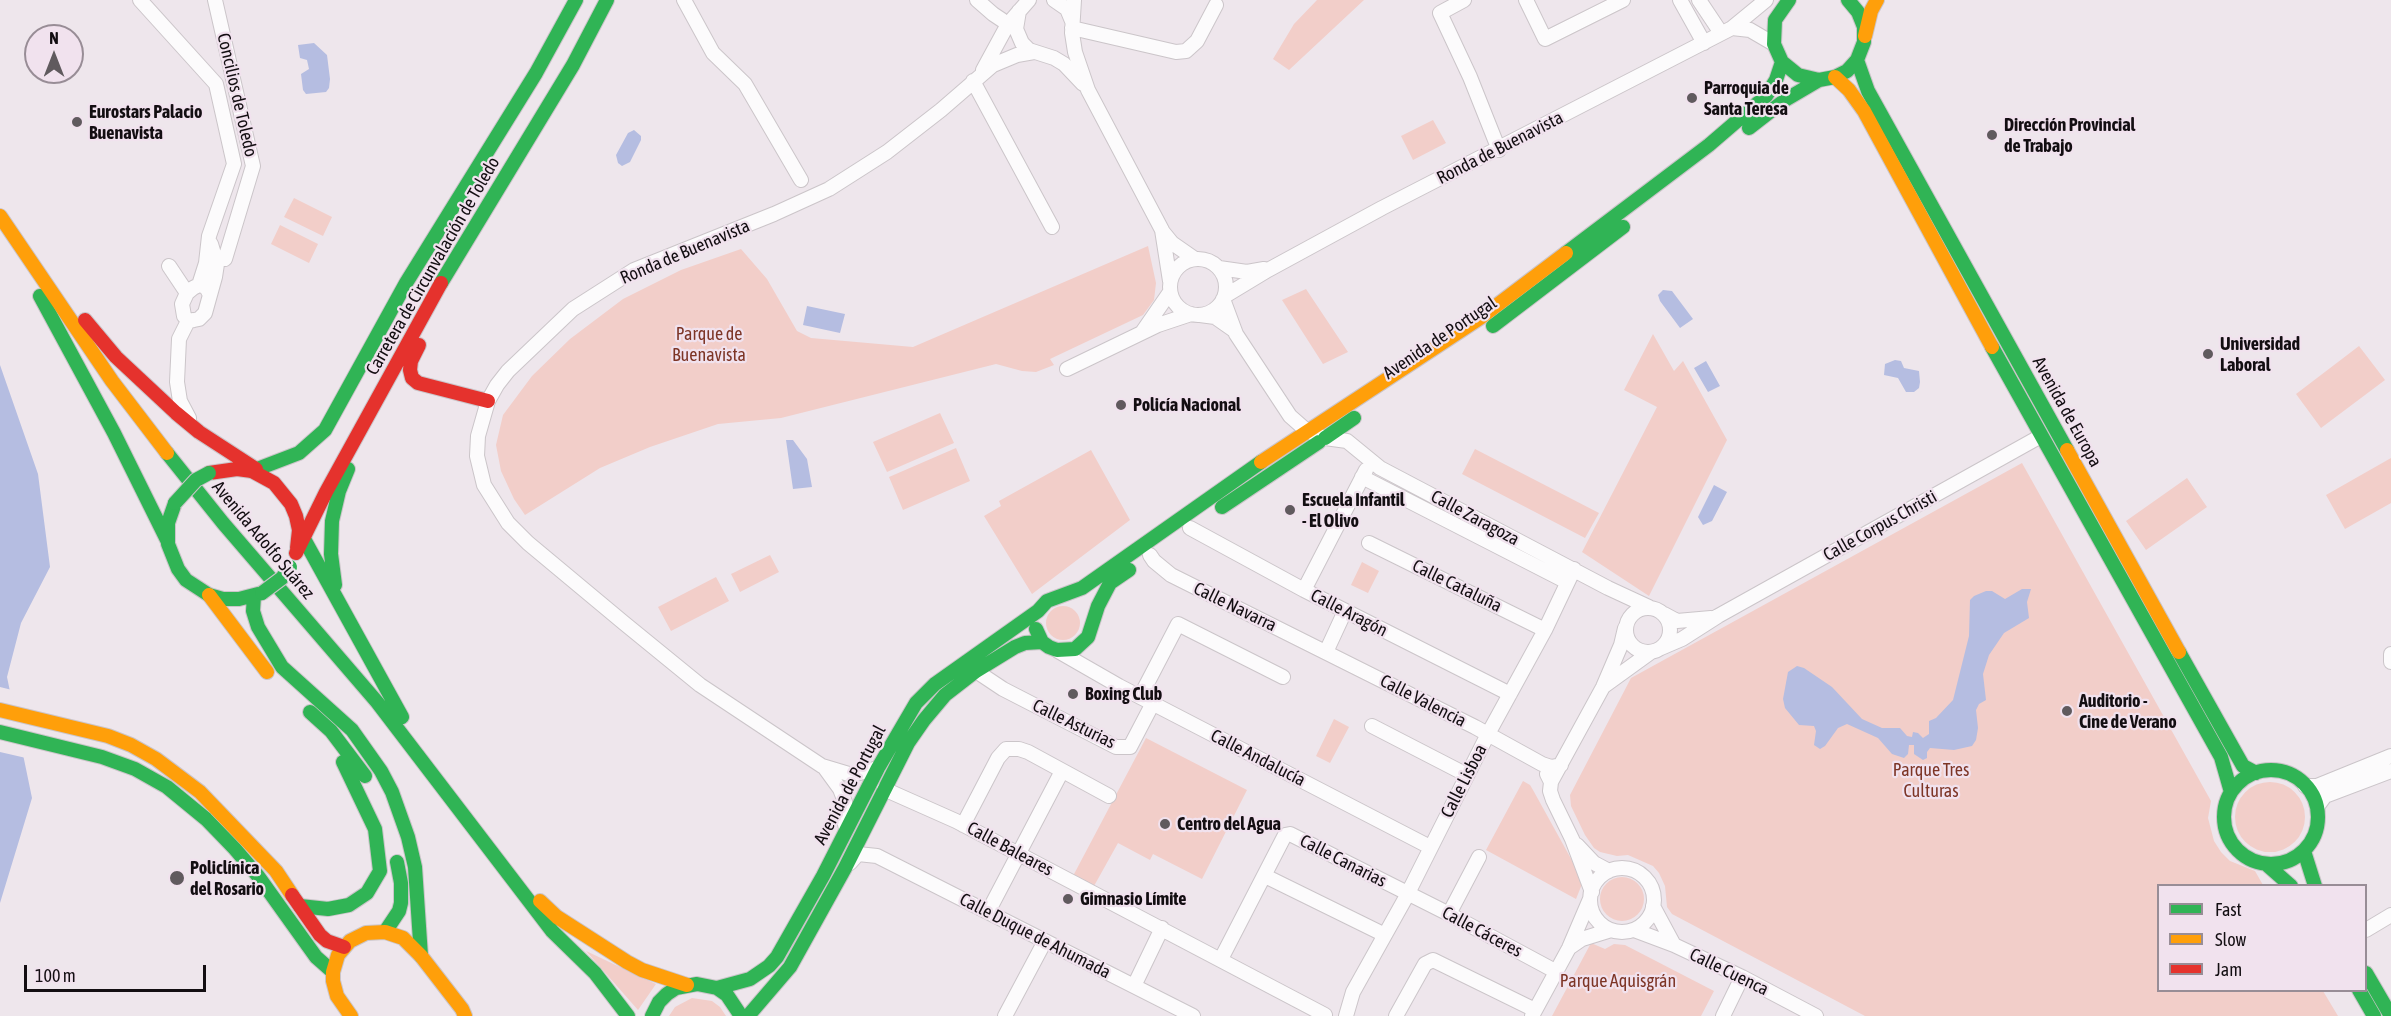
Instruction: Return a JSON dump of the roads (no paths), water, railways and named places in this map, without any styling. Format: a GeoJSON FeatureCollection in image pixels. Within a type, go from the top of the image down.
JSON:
{"type":"FeatureCollection","features":[{"type":"Feature","properties":{"kind":"main road","name":"Carretera de Circunvalación de Toledo"},"geometry":{"type":"LineString","coordinates":[[576,0],[536,72],[406,283],[325,430],[299,453],[257,472],[223,469],[209,473],[190,485],[175,503],[168,523],[168,544],[178,569],[192,584],[209,595],[224,599],[239,599],[258,594],[273,586],[290,567],[301,534],[476,224],[573,65],[607,0]]}},
{"type":"Feature","properties":{"kind":"main road"},"geometry":{"type":"LineString","coordinates":[[1848,0],[1858,12],[1864,27],[1864,42]]}},
{"type":"Feature","properties":{"kind":"main road"},"geometry":{"type":"LineString","coordinates":[[1785,5],[1775,20],[1774,44],[1782,62],[1798,75],[1819,80],[1834,77],[1847,70],[1857,60],[1871,11],[1877,0]]}},
{"type":"Feature","properties":{"kind":"main road","name":"Avenida de Europa"},"geometry":{"type":"LineString","coordinates":[[1857,60],[1868,91],[2236,754],[2243,766],[2256,773]]}},
{"type":"Feature","properties":{"kind":"main road","name":"Avenida de Portugal"},"geometry":{"type":"LineString","coordinates":[[717,988],[750,979],[769,966],[777,957],[823,876],[878,768],[916,703],[928,691],[949,673],[1038,611],[1047,601],[1083,588],[1307,431],[1480,318],[1708,145],[1766,96],[1776,80],[1782,62]]}},
{"type":"Feature","properties":{"kind":"main road","name":"Avenida de Europa"},"geometry":{"type":"LineString","coordinates":[[1834,77],[1849,90],[1864,111],[2221,757],[2231,792],[2224,818],[2226,831],[2232,843],[2247,857],[2266,864],[2290,884]]}},
{"type":"Feature","properties":{"kind":"main road","name":"Avenida de Portugal"},"geometry":{"type":"LineString","coordinates":[[1482,334],[1563,274],[1785,100],[1819,80]]}},
{"type":"Feature","properties":{"kind":"main road"},"geometry":{"type":"LineString","coordinates":[[2,220],[116,357],[199,432],[274,483],[291,504],[301,534],[424,760]]}},
{"type":"Feature","properties":{"kind":"main road"},"geometry":{"type":"LineString","coordinates":[[2,220],[54,323],[114,432],[168,544]]}},
{"type":"Feature","properties":{"kind":"main road","name":"Avenida Adolfo Suárez"},"geometry":{"type":"LineString","coordinates":[[2,220],[112,381],[153,435],[223,523],[338,655],[424,760],[552,931],[595,973],[628,1016]]}},
{"type":"Feature","properties":{"kind":"main road"},"geometry":{"type":"LineString","coordinates":[[476,224],[472,247],[416,351],[410,370],[412,378],[426,386],[488,400]]}},
{"type":"Feature","properties":{"kind":"main road","name":"Avenida de Portugal"},"geometry":{"type":"LineString","coordinates":[[1082,644],[1088,637],[1098,606],[1110,583],[1448,356]]}},
{"type":"Feature","properties":{"kind":"main road"},"geometry":{"type":"LineString","coordinates":[[336,598],[331,537],[335,507],[345,476],[391,378]]}},
{"type":"Feature","properties":{"kind":"main road"},"geometry":{"type":"LineString","coordinates":[[258,594],[254,611],[258,627],[282,667],[352,730],[381,771],[392,792],[408,837],[415,867],[421,956]]}},
{"type":"Feature","properties":{"kind":"main road","name":"Carretera de Circunvalación de Toledo"},"geometry":{"type":"LineString","coordinates":[[209,595],[277,683]]}},
{"type":"Feature","properties":{"kind":"main road"},"geometry":{"type":"LineString","coordinates":[[1064,596],[1073,597],[1088,609],[1091,628]]}},
{"type":"Feature","properties":{"kind":"main road"},"geometry":{"type":"LineString","coordinates":[[1038,611],[1036,627],[1042,642],[1057,650],[1075,649],[1082,644]]}},
{"type":"Feature","properties":{"kind":"main road","name":"Avenida de Portugal"},"geometry":{"type":"LineString","coordinates":[[749,1014],[790,967],[845,868],[908,743],[924,720],[945,695],[976,671],[1015,647],[1025,643],[1042,642]]}},
{"type":"Feature","properties":{"kind":"main road"},"geometry":{"type":"LineString","coordinates":[[300,703],[349,753],[370,786]]}},
{"type":"Feature","properties":{"kind":"main road"},"geometry":{"type":"LineString","coordinates":[[0,710],[108,736],[131,745],[156,759],[200,792],[232,822],[268,863],[320,935],[327,941],[344,947]]}},
{"type":"Feature","properties":{"kind":"main road"},"geometry":{"type":"LineString","coordinates":[[300,906],[328,909],[349,905],[367,893],[380,871],[375,829],[349,772],[315,717]]}},
{"type":"Feature","properties":{"kind":"main road"},"geometry":{"type":"LineString","coordinates":[[0,732],[102,757],[152,777],[206,819],[258,876],[304,942],[333,972]]}},
{"type":"Feature","properties":{"kind":"main road"},"geometry":{"type":"LineString","coordinates":[[2231,792],[2238,784],[2256,773],[2283,772],[2295,777],[2305,786],[2317,807],[2316,831],[2304,851],[2292,859],[2266,864]]}},
{"type":"Feature","properties":{"kind":"main road"},"geometry":{"type":"LineString","coordinates":[[380,805],[392,841],[401,883],[399,911],[385,932]]}},
{"type":"Feature","properties":{"kind":"main road"},"geometry":{"type":"LineString","coordinates":[[2304,851],[2315,884]]}},
{"type":"Feature","properties":{"kind":"main road","name":"Avenida Adolfo Suárez"},"geometry":{"type":"LineString","coordinates":[[512,876],[557,917],[627,962],[642,970],[687,985],[697,984],[717,988]]}},
{"type":"Feature","properties":{"kind":"main road"},"geometry":{"type":"LineString","coordinates":[[351,1016],[337,996],[333,972],[338,955],[350,941],[366,933],[385,932],[403,938],[421,956],[463,1012],[475,1016]]}},
{"type":"Feature","properties":{"kind":"main road"},"geometry":{"type":"LineString","coordinates":[[2367,975],[2391,1016]]}},
{"type":"Feature","properties":{"kind":"main road"},"geometry":{"type":"LineString","coordinates":[[652,1016],[659,1002],[667,994],[687,985]]}},
{"type":"Feature","properties":{"kind":"main road"},"geometry":{"type":"LineString","coordinates":[[717,988],[749,1014]]}},
{"type":"Feature","properties":{"kind":"main road"},"geometry":{"type":"LineString","coordinates":[[2360,992],[2374,1016]]}},
{"type":"Feature","properties":{"kind":"street","name":"Concilios de Toledo"},"geometry":{"type":"LineString","coordinates":[[140,0],[216,84],[234,164],[209,236],[206,263],[199,291]]}},
{"type":"Feature","properties":{"kind":"street","name":"Concilios de Toledo"},"geometry":{"type":"LineString","coordinates":[[215,0],[253,166],[225,259]]}},
{"type":"Feature","properties":{"kind":"street"},"geometry":{"type":"LineString","coordinates":[[684,0],[713,53],[745,84],[801,180]]}},
{"type":"Feature","properties":{"kind":"street"},"geometry":{"type":"LineString","coordinates":[[977,0],[1002,20]]}},
{"type":"Feature","properties":{"kind":"street","name":"Ronda de Buenavista"},"geometry":{"type":"LineString","coordinates":[[978,77],[1004,30],[1029,0]]}},
{"type":"Feature","properties":{"kind":"street"},"geometry":{"type":"LineString","coordinates":[[1054,0],[1067,9],[1075,52],[1088,90],[1162,230],[1172,243],[1195,259],[1212,262],[1219,268],[1226,283],[1224,297],[1235,331],[1290,416],[1322,440],[1347,441],[1348,422]]}},
{"type":"Feature","properties":{"kind":"street"},"geometry":{"type":"LineString","coordinates":[[1072,28],[1074,0]]}},
{"type":"Feature","properties":{"kind":"street"},"geometry":{"type":"LineString","coordinates":[[1464,0],[1440,13],[1470,76],[1499,150]]}},
{"type":"Feature","properties":{"kind":"street"},"geometry":{"type":"LineString","coordinates":[[1526,0],[1545,39],[1623,0]]}},
{"type":"Feature","properties":{"kind":"street"},"geometry":{"type":"LineString","coordinates":[[1680,0],[1704,43]]}},
{"type":"Feature","properties":{"kind":"street"},"geometry":{"type":"LineString","coordinates":[[1700,0],[1732,27],[1750,30],[1774,44]]}},
{"type":"Feature","properties":{"kind":"street","name":"Ronda de Buenavista"},"geometry":{"type":"LineString","coordinates":[[1732,27],[1766,0]]}},
{"type":"Feature","properties":{"kind":"street"},"geometry":{"type":"LineString","coordinates":[[1072,28],[1176,52],[1186,51],[1197,41],[1216,5]]}},
{"type":"Feature","properties":{"kind":"street","name":"Ronda de Buenavista"},"geometry":{"type":"LineString","coordinates":[[1224,297],[1268,270],[1382,208],[1499,150],[1732,27],[1785,5]]}},
{"type":"Feature","properties":{"kind":"street"},"geometry":{"type":"LineString","coordinates":[[1019,11],[1016,29],[1019,39],[1038,53],[1064,64],[1088,90]]}},
{"type":"Feature","properties":{"kind":"street","name":"Ronda de Buenavista"},"geometry":{"type":"LineString","coordinates":[[878,768],[852,775],[822,766],[700,685],[528,543],[508,523],[484,484],[477,456],[478,436],[488,400],[508,371],[573,309],[634,270],[774,214],[829,189],[895,146],[978,77],[1004,59],[1051,53],[1060,49],[1072,28]]}},
{"type":"Feature","properties":{"kind":"street"},"geometry":{"type":"LineString","coordinates":[[978,77],[1052,227]]}},
{"type":"Feature","properties":{"kind":"street"},"geometry":{"type":"LineString","coordinates":[[1162,230],[1173,300],[1181,310],[1195,315],[1215,317],[1235,331]]}},
{"type":"Feature","properties":{"kind":"street"},"geometry":{"type":"LineString","coordinates":[[1142,332],[1170,286],[1174,271],[1183,263],[1195,259]]}},
{"type":"Feature","properties":{"kind":"street"},"geometry":{"type":"LineString","coordinates":[[169,266],[199,291],[205,313],[200,319],[188,321]]}},
{"type":"Feature","properties":{"kind":"street","name":"Ronda de Buenavista"},"geometry":{"type":"LineString","coordinates":[[1219,268],[1247,272],[1268,270]]}},
{"type":"Feature","properties":{"kind":"street"},"geometry":{"type":"LineString","coordinates":[[188,321],[184,316],[182,304],[199,291]]}},
{"type":"Feature","properties":{"kind":"street"},"geometry":{"type":"LineString","coordinates":[[1067,369],[1142,332],[1216,308],[1224,297]]}},
{"type":"Feature","properties":{"kind":"street"},"geometry":{"type":"LineString","coordinates":[[188,321],[179,339],[177,392],[184,410],[199,432]]}},
{"type":"Feature","properties":{"kind":"street","name":"Calle Corpus Christi"},"geometry":{"type":"LineString","coordinates":[[1603,687],[1656,650],[1682,639],[2041,435]]}},
{"type":"Feature","properties":{"kind":"street","name":"Calle Zaragoza"},"geometry":{"type":"LineString","coordinates":[[1347,441],[1380,468],[1649,608]]}},
{"type":"Feature","properties":{"kind":"street"},"geometry":{"type":"LineString","coordinates":[[1304,590],[1371,461]]}},
{"type":"Feature","properties":{"kind":"street","name":"Calle Zaragoza"},"geometry":{"type":"LineString","coordinates":[[1362,477],[1567,582]]}},
{"type":"Feature","properties":{"kind":"street","name":"Calle Aragón"},"geometry":{"type":"LineString","coordinates":[[1190,528],[1304,590],[1510,694]]}},
{"type":"Feature","properties":{"kind":"street","name":"Calle Cataluña"},"geometry":{"type":"LineString","coordinates":[[1369,543],[1545,630]]}},
{"type":"Feature","properties":{"kind":"street","name":"Calle Navarra"},"geometry":{"type":"LineString","coordinates":[[1150,555],[1171,575],[1326,652]]}},
{"type":"Feature","properties":{"kind":"street","name":"Calle Lisboa"},"geometry":{"type":"LineString","coordinates":[[1346,1016],[1353,992],[1408,894],[1488,734],[1545,630],[1574,569]]}},
{"type":"Feature","properties":{"kind":"street","name":"Calle Zaragoza"},"geometry":{"type":"LineString","coordinates":[[1608,588],[1623,609],[1626,624]]}},
{"type":"Feature","properties":{"kind":"street"},"geometry":{"type":"LineString","coordinates":[[1611,930],[1594,915],[1591,894],[1572,839],[1550,791],[1551,782],[1603,687],[1621,645],[1626,624],[1636,610],[1649,608],[1664,614],[1670,625],[1669,638],[1656,650],[1644,652],[1632,646],[1625,635],[1626,624]]}},
{"type":"Feature","properties":{"kind":"street"},"geometry":{"type":"LineString","coordinates":[[1326,652],[1346,611]]}},
{"type":"Feature","properties":{"kind":"street","name":"Calle Corpus Christi"},"geometry":{"type":"LineString","coordinates":[[1664,614],[1677,621],[1719,616]]}},
{"type":"Feature","properties":{"kind":"street"},"geometry":{"type":"LineString","coordinates":[[1140,697],[1178,624],[1283,677]]}},
{"type":"Feature","properties":{"kind":"street"},"geometry":{"type":"LineString","coordinates":[[1082,644],[1086,669]]}},
{"type":"Feature","properties":{"kind":"street","name":"Calle Andalucía"},"geometry":{"type":"LineString","coordinates":[[1057,650],[1086,669],[1430,847]]}},
{"type":"Feature","properties":{"kind":"street","name":"Calle Valencia"},"geometry":{"type":"LineString","coordinates":[[1326,652],[1542,764]]}},
{"type":"Feature","properties":{"kind":"street"},"geometry":{"type":"LineString","coordinates":[[2391,654],[2391,662]]}},
{"type":"Feature","properties":{"kind":"street","name":"Calle Asturias"},"geometry":{"type":"LineString","coordinates":[[976,671],[1003,689],[1116,747],[1130,747],[1153,703]]}},
{"type":"Feature","properties":{"kind":"street"},"geometry":{"type":"LineString","coordinates":[[1372,726],[1467,775]]}},
{"type":"Feature","properties":{"kind":"street"},"geometry":{"type":"LineString","coordinates":[[963,825],[998,758],[1006,749],[1028,752],[1109,795]]}},
{"type":"Feature","properties":{"kind":"street"},"geometry":{"type":"LineString","coordinates":[[2305,786],[2318,786],[2391,756]]}},
{"type":"Feature","properties":{"kind":"street"},"geometry":{"type":"LineString","coordinates":[[1542,764],[1551,767],[1561,765]]}},
{"type":"Feature","properties":{"kind":"street"},"geometry":{"type":"LineString","coordinates":[[1542,764],[1551,782]]}},
{"type":"Feature","properties":{"kind":"street","name":"Ronda de Buenavista"},"geometry":{"type":"LineString","coordinates":[[822,766],[840,789],[845,802],[845,830]]}},
{"type":"Feature","properties":{"kind":"street"},"geometry":{"type":"LineString","coordinates":[[988,912],[1062,771]]}},
{"type":"Feature","properties":{"kind":"street"},"geometry":{"type":"LineString","coordinates":[[2317,807],[2325,796],[2391,771]]}},
{"type":"Feature","properties":{"kind":"street","name":"Calle Baleares"},"geometry":{"type":"LineString","coordinates":[[884,789],[1018,853],[1221,959],[1324,1016]]}},
{"type":"Feature","properties":{"kind":"street"},"geometry":{"type":"LineString","coordinates":[[865,827],[870,846],[877,856]]}},
{"type":"Feature","properties":{"kind":"street","name":"Calle Canarias"},"geometry":{"type":"LineString","coordinates":[[1221,959],[1285,835],[1290,834],[1408,894]]}},
{"type":"Feature","properties":{"kind":"street"},"geometry":{"type":"LineString","coordinates":[[1572,839],[1594,863],[1609,871]]}},
{"type":"Feature","properties":{"kind":"street"},"geometry":{"type":"LineString","coordinates":[[845,868],[858,854],[877,856]]}},
{"type":"Feature","properties":{"kind":"street","name":"Calle Duque de Ahumada"},"geometry":{"type":"LineString","coordinates":[[877,856],[1187,1015]]}},
{"type":"Feature","properties":{"kind":"street"},"geometry":{"type":"LineString","coordinates":[[1449,914],[1479,857]]}},
{"type":"Feature","properties":{"kind":"street"},"geometry":{"type":"LineString","coordinates":[[1396,1016],[1425,964],[1433,960],[1534,1013],[1569,948],[1600,876],[1609,871],[1628,869],[1645,878],[1651,886],[1653,906],[1650,916],[1643,924],[1634,930],[1625,932],[1611,930],[1582,939],[1569,948]]}},
{"type":"Feature","properties":{"kind":"street"},"geometry":{"type":"LineString","coordinates":[[1265,876],[1385,935]]}},
{"type":"Feature","properties":{"kind":"street","name":"Calle Cáceres"},"geometry":{"type":"LineString","coordinates":[[1408,894],[1555,971]]}},
{"type":"Feature","properties":{"kind":"street","name":"Calle Cuenca"},"geometry":{"type":"LineString","coordinates":[[1653,906],[1674,945]]}},
{"type":"Feature","properties":{"kind":"street"},"geometry":{"type":"LineString","coordinates":[[2367,929],[2391,915]]}},
{"type":"Feature","properties":{"kind":"street"},"geometry":{"type":"LineString","coordinates":[[1134,986],[1162,928]]}},
{"type":"Feature","properties":{"kind":"street","name":"Calle Cuenca"},"geometry":{"type":"LineString","coordinates":[[1634,930],[1674,945],[1742,977],[1816,1016]]}},
{"type":"Feature","properties":{"kind":"street"},"geometry":{"type":"LineString","coordinates":[[1005,1016],[1045,941]]}},
{"type":"Feature","properties":{"kind":"street"},"geometry":{"type":"LineString","coordinates":[[1723,1016],[1742,977]]}},
{"type":"Feature","properties":{"kind":"street","name":"Calle Lisboa"},"geometry":{"type":"LineString","coordinates":[[1324,1016],[1353,992]]}},
{"type":"Feature","properties":{"kind":"water"},"geometry":{"type":"Polygon","coordinates":[[[314,43],[327,55],[329,88],[326,92],[306,94],[303,90],[301,74],[309,69],[307,60],[300,58],[298,45],[314,43]]]}},
{"type":"Feature","properties":{"kind":"water"},"geometry":{"type":"Polygon","coordinates":[[[634,130],[641,136],[641,140],[630,162],[622,166],[618,163],[616,155],[628,133],[634,130]]]}},
{"type":"Feature","properties":{"kind":"water"},"geometry":{"type":"Polygon","coordinates":[[[1663,290],[1672,291],[1693,319],[1680,328],[1660,301],[1658,295],[1663,290]]]}},
{"type":"Feature","properties":{"kind":"water"},"geometry":{"type":"Polygon","coordinates":[[[807,306],[845,314],[840,333],[803,325],[807,306]]]}},
{"type":"Feature","properties":{"kind":"water"},"geometry":{"type":"Polygon","coordinates":[[[1895,360],[1901,361],[1904,368],[1919,371],[1919,388],[1914,392],[1906,392],[1898,378],[1884,375],[1885,364],[1895,360]]]}},
{"type":"Feature","properties":{"kind":"water"},"geometry":{"type":"Polygon","coordinates":[[[1706,361],[1720,386],[1708,392],[1694,368],[1706,361]]]}},
{"type":"Feature","properties":{"kind":"water"},"geometry":{"type":"Polygon","coordinates":[[[0,365],[38,474],[50,567],[21,623],[7,677],[32,798],[0,903],[0,365]]]}},
{"type":"Feature","properties":{"kind":"water"},"geometry":{"type":"Polygon","coordinates":[[[786,440],[793,440],[807,459],[812,487],[793,489],[786,440]]]}},
{"type":"Feature","properties":{"kind":"water"},"geometry":{"type":"Polygon","coordinates":[[[1714,485],[1727,492],[1712,521],[1703,525],[1698,517],[1714,485]]]}},
{"type":"Feature","properties":{"kind":"water"},"geometry":{"type":"Polygon","coordinates":[[[2022,589],[2031,589],[2027,602],[2029,618],[2004,633],[1989,655],[1983,674],[1986,700],[1979,704],[1976,710],[1978,728],[1976,740],[1972,746],[1954,750],[1930,748],[1927,758],[1923,760],[1914,754],[1914,745],[1909,745],[1908,754],[1904,758],[1892,754],[1878,738],[1847,724],[1838,728],[1825,746],[1820,749],[1814,745],[1816,731],[1814,726],[1799,725],[1785,708],[1783,699],[1788,672],[1797,666],[1804,668],[1832,687],[1862,719],[1882,728],[1900,728],[1907,736],[1912,737],[1913,732],[1918,733],[1923,738],[1929,734],[1929,721],[1936,718],[1953,700],[1969,636],[1970,600],[1986,591],[1992,591],[2005,599],[2022,589]]]}},
{"type":"Feature","properties":{"kind":"place","name":"Parroquia de Santa Teresa"},"geometry":{"type":"Point","coordinates":[1692,98]}},
{"type":"Feature","properties":{"kind":"place","name":"Eurostars Palacio Buenavista"},"geometry":{"type":"Point","coordinates":[77,122]}},
{"type":"Feature","properties":{"kind":"place","name":"Dirección Provincial de Trabajo"},"geometry":{"type":"Point","coordinates":[1992,135]}},
{"type":"Feature","properties":{"kind":"place","name":"Universidad Laboral"},"geometry":{"type":"Point","coordinates":[2208,354]}},
{"type":"Feature","properties":{"kind":"place","name":"Policía Nacional"},"geometry":{"type":"Point","coordinates":[1121,405]}},
{"type":"Feature","properties":{"kind":"place","name":"Escuela Infantil - El Olivo"},"geometry":{"type":"Point","coordinates":[1290,510]}},
{"type":"Feature","properties":{"kind":"place","name":"Boxing Club"},"geometry":{"type":"Point","coordinates":[1073,694]}},
{"type":"Feature","properties":{"kind":"place","name":"Auditorio - Cine de Verano"},"geometry":{"type":"Point","coordinates":[2067,711]}},
{"type":"Feature","properties":{"kind":"place","name":"Centro del Agua"},"geometry":{"type":"Point","coordinates":[1165,824]}},
{"type":"Feature","properties":{"kind":"place","name":"Policlínica del Rosario"},"geometry":{"type":"Point","coordinates":[177,878]}},
{"type":"Feature","properties":{"kind":"place","name":"Gimnasio Límite"},"geometry":{"type":"Point","coordinates":[1068,899]}},
{"type":"Feature","properties":{"kind":"park label","name":"Parque de Buenavista"},"geometry":{"type":"Point","coordinates":[709,344]}},
{"type":"Feature","properties":{"kind":"park label","name":"Parque Tres Culturas"},"geometry":{"type":"Point","coordinates":[1931,780]}},
{"type":"Feature","properties":{"kind":"park label","name":"Parque Aquisgrán"},"geometry":{"type":"Point","coordinates":[1618,981]}}]}
